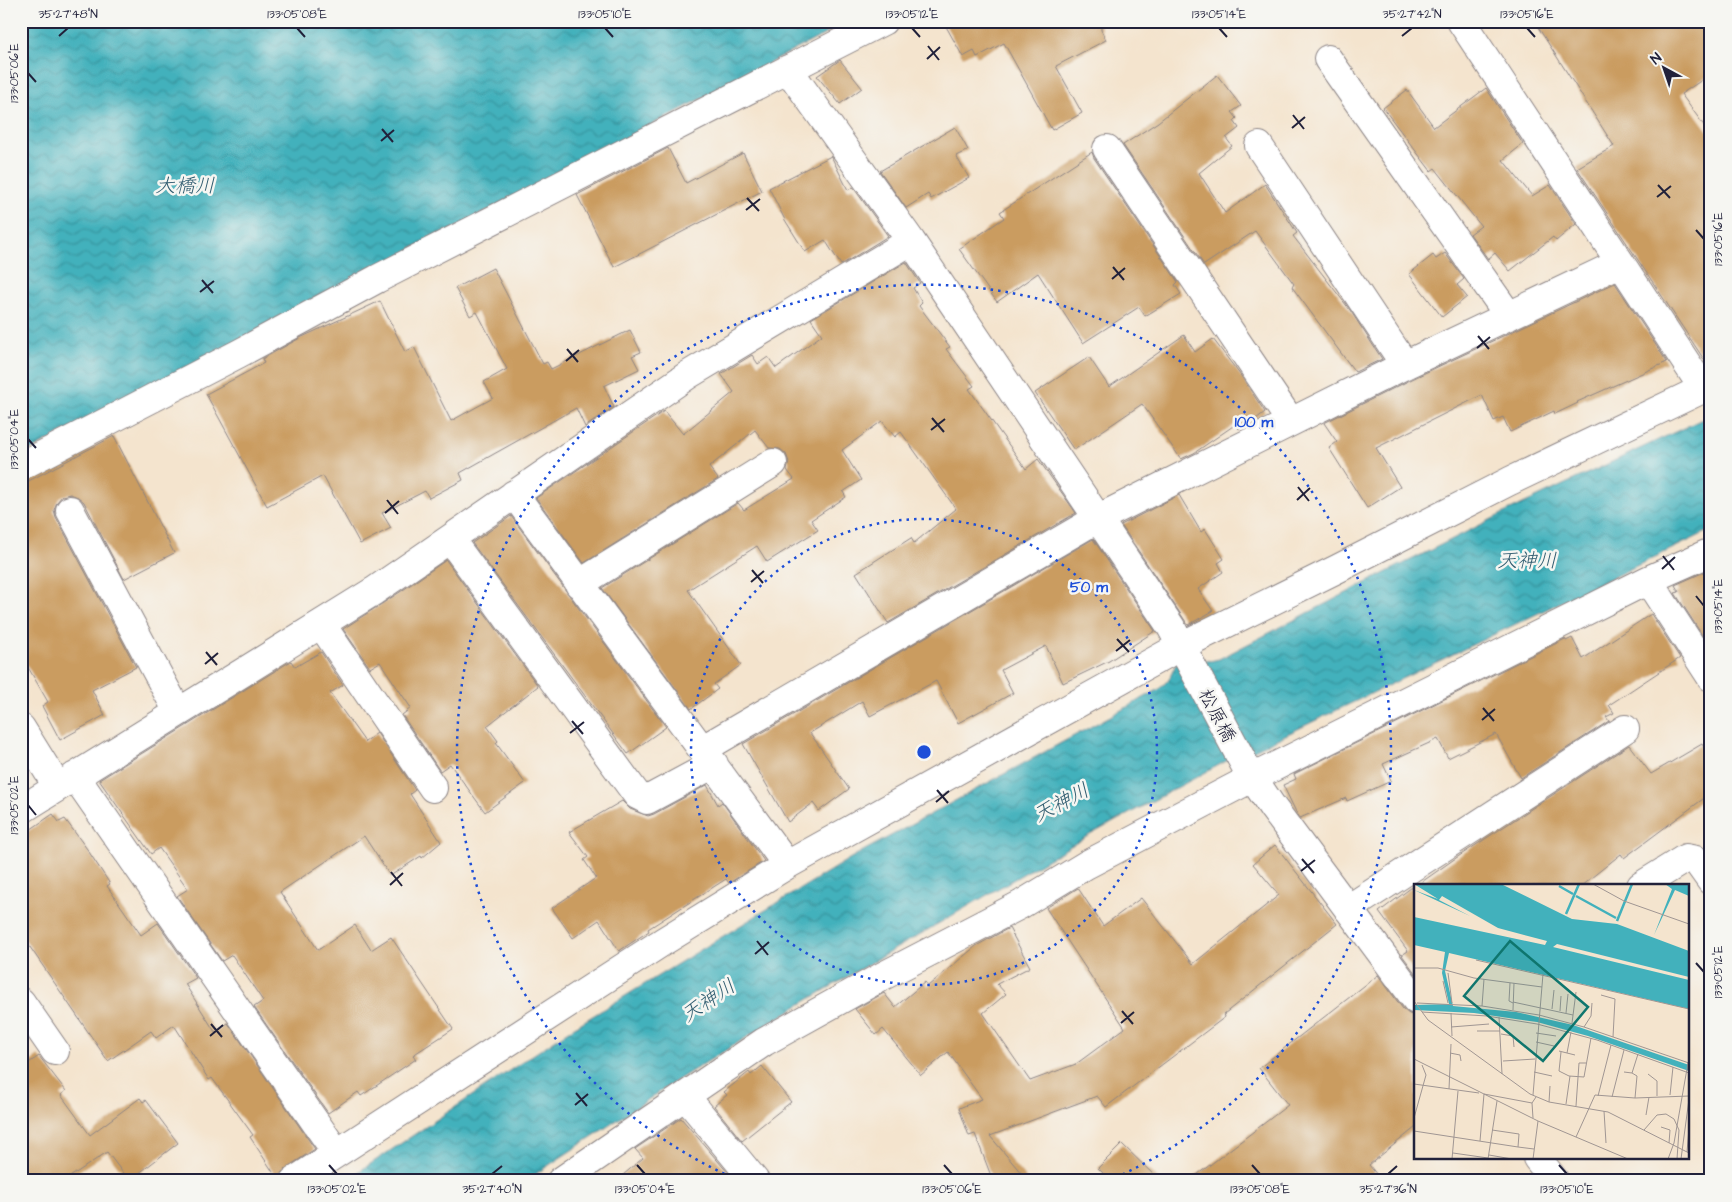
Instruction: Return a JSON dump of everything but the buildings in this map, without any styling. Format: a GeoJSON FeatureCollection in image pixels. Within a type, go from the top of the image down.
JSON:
{"type":"FeatureCollection","features":[{"type":"Feature","properties":{"kind":"street"},"geometry":{"type":"LineString","coordinates":[[21,466],[238,354],[377,279],[883,21]]}},
{"type":"Feature","properties":{"kind":"street"},"geometry":{"type":"LineString","coordinates":[[294,1181],[664,941],[787,865],[1337,569],[1510,480],[1707,386],[1620,263],[1461,21]]}},
{"type":"Feature","properties":{"kind":"street"},"geometry":{"type":"LineString","coordinates":[[1328,59],[1509,316]]}},
{"type":"Feature","properties":{"kind":"street","name":"松原橋"},"geometry":{"type":"LineString","coordinates":[[788,69],[911,241],[1171,628],[1250,774],[1273,808],[1414,997]]}},
{"type":"Feature","properties":{"kind":"street"},"geometry":{"type":"LineString","coordinates":[[1259,146],[1405,365]]}},
{"type":"Feature","properties":{"kind":"street"},"geometry":{"type":"LineString","coordinates":[[1107,148],[1291,422]]}},
{"type":"Feature","properties":{"kind":"street"},"geometry":{"type":"LineString","coordinates":[[21,810],[374,591],[688,375],[911,241]]}},
{"type":"Feature","properties":{"kind":"street"},"geometry":{"type":"LineString","coordinates":[[450,539],[637,795],[647,800],[708,756],[1097,519],[1405,365],[1620,263]]}},
{"type":"Feature","properties":{"kind":"street"},"geometry":{"type":"LineString","coordinates":[[579,584],[773,463]]}},
{"type":"Feature","properties":{"kind":"street"},"geometry":{"type":"LineString","coordinates":[[514,494],[787,865]]}},
{"type":"Feature","properties":{"kind":"street"},"geometry":{"type":"LineString","coordinates":[[70,510],[178,712]]}},
{"type":"Feature","properties":{"kind":"street"},"geometry":{"type":"LineString","coordinates":[[561,1181],[764,1042],[883,976],[1020,905],[1086,865],[1250,774],[1648,580],[1711,552]]}},
{"type":"Feature","properties":{"kind":"street"},"geometry":{"type":"LineString","coordinates":[[1648,580],[1711,677]]}},
{"type":"Feature","properties":{"kind":"street"},"geometry":{"type":"LineString","coordinates":[[321,624],[433,788]]}},
{"type":"Feature","properties":{"kind":"street"},"geometry":{"type":"LineString","coordinates":[[21,728],[66,781],[336,1152]]}},
{"type":"Feature","properties":{"kind":"street"},"geometry":{"type":"LineString","coordinates":[[1348,909],[1625,729]]}},
{"type":"Feature","properties":{"kind":"street"},"geometry":{"type":"LineString","coordinates":[[1644,884],[1686,858],[1696,860],[1711,880]]}},
{"type":"Feature","properties":{"kind":"street"},"geometry":{"type":"LineString","coordinates":[[25,1017],[54,1051]]}},
{"type":"Feature","properties":{"kind":"street"},"geometry":{"type":"LineString","coordinates":[[686,1097],[755,1181]]}},
{"type":"Feature","properties":{"kind":"street"},"geometry":{"type":"LineString","coordinates":[[1539,1160],[1555,1181]]}},
{"type":"Feature","properties":{"kind":"water","name":"大橋川"},"geometry":{"type":"Polygon","coordinates":[[[21,21],[850,21],[21,455],[21,21]]]}},
{"type":"Feature","properties":{"kind":"water","name":"天神川"},"geometry":{"type":"Polygon","coordinates":[[[1711,415],[1711,530],[1250,752],[1230,759],[1086,837],[796,1007],[684,1076],[525,1181],[345,1181],[573,1028],[854,856],[1158,690],[1169,679],[1176,664],[1197,659],[1210,661],[1219,659],[1506,512],[1711,415]]]}}]}
